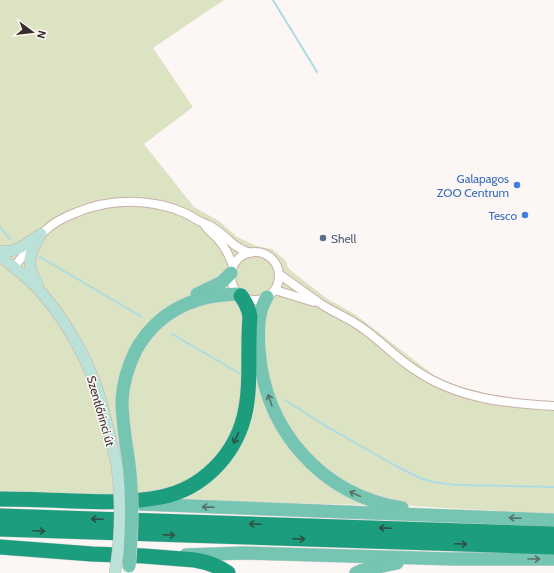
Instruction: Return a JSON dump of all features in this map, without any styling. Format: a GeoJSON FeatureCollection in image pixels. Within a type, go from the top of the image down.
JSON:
{"type":"FeatureCollection","features":[{"type":"Feature","properties":{"kind":"highway"},"geometry":{"type":"LineString","coordinates":[[0,499],[114,502],[150,499],[179,492],[193,485],[208,474],[230,451],[242,425],[246,409],[250,317],[247,305],[240,295]]}},
{"type":"Feature","properties":{"kind":"highway"},"geometry":{"type":"LineString","coordinates":[[0,516],[554,534]]}},
{"type":"Feature","properties":{"kind":"highway"},"geometry":{"type":"LineString","coordinates":[[0,529],[554,547]]}},
{"type":"Feature","properties":{"kind":"highway"},"geometry":{"type":"LineString","coordinates":[[0,547],[195,560],[217,566],[228,573]]}},
{"type":"Feature","properties":{"kind":"main road"},"geometry":{"type":"LineString","coordinates":[[0,251],[7,252],[16,250],[41,234]]}},
{"type":"Feature","properties":{"kind":"main road"},"geometry":{"type":"LineString","coordinates":[[40,291],[32,272],[30,261],[32,251],[41,234]]}},
{"type":"Feature","properties":{"kind":"main road","name":"Szentlőrinci út"},"geometry":{"type":"LineString","coordinates":[[0,256],[40,291],[68,329],[88,366],[123,465]]}},
{"type":"Feature","properties":{"kind":"main road"},"geometry":{"type":"LineString","coordinates":[[122,569],[131,542],[132,510],[123,465],[124,424],[122,399],[128,368],[147,334],[162,319],[190,298],[222,282],[232,270]]}},
{"type":"Feature","properties":{"kind":"main road"},"geometry":{"type":"LineString","coordinates":[[182,305],[211,296],[225,294],[240,295]]}},
{"type":"Feature","properties":{"kind":"main road"},"geometry":{"type":"LineString","coordinates":[[271,294],[261,308],[259,317],[259,355],[264,381],[276,417],[287,435],[315,468],[332,481],[351,492],[376,502],[394,507],[447,516]]}},
{"type":"Feature","properties":{"kind":"main road"},"geometry":{"type":"LineString","coordinates":[[114,502],[554,520]]}},
{"type":"Feature","properties":{"kind":"main road"},"geometry":{"type":"LineString","coordinates":[[144,556],[244,553],[453,559],[554,559]]}},
{"type":"Feature","properties":{"kind":"main road"},"geometry":{"type":"LineString","coordinates":[[356,573],[391,564],[453,559]]}},
{"type":"Feature","properties":{"kind":"street"},"geometry":{"type":"LineString","coordinates":[[14,267],[41,234],[53,224],[78,211],[118,202],[145,202],[185,213],[204,224],[211,226],[237,247],[250,253]]}},
{"type":"Feature","properties":{"kind":"street"},"geometry":{"type":"LineString","coordinates":[[204,224],[217,238],[228,254],[232,270],[232,285],[240,295],[248,300],[261,300],[271,294],[278,283],[279,274],[277,267],[271,258],[262,253],[246,254],[239,258],[232,270]]}},
{"type":"Feature","properties":{"kind":"street"},"geometry":{"type":"LineString","coordinates":[[279,274],[322,304],[359,325],[414,370],[440,384],[467,394],[492,400],[554,406]]}},
{"type":"Feature","properties":{"kind":"street"},"geometry":{"type":"LineString","coordinates":[[271,294],[322,304]]}},
{"type":"Feature","properties":{"kind":"green space"},"geometry":{"type":"Polygon","coordinates":[[[0,0],[224,0],[153,48],[193,107],[144,144],[194,207],[219,221],[237,237],[257,246],[272,249],[285,260],[289,269],[326,298],[356,315],[436,377],[458,386],[490,394],[522,400],[554,401],[554,514],[411,506],[391,502],[369,505],[0,493],[0,0]]]}},
{"type":"Feature","properties":{"kind":"waterway"},"geometry":{"type":"LineString","coordinates":[[273,0],[317,72]]}},
{"type":"Feature","properties":{"kind":"waterway"},"geometry":{"type":"LineString","coordinates":[[0,227],[10,239]]}},
{"type":"Feature","properties":{"kind":"waterway"},"geometry":{"type":"LineString","coordinates":[[40,257],[142,317]]}},
{"type":"Feature","properties":{"kind":"waterway"},"geometry":{"type":"LineString","coordinates":[[172,334],[239,373]]}},
{"type":"Feature","properties":{"kind":"waterway"},"geometry":{"type":"LineString","coordinates":[[285,400],[329,428],[420,478],[433,482],[455,485],[554,487]]}},
{"type":"Feature","properties":{"kind":"place","name":"Galapagos ZOO Centrum"},"geometry":{"type":"Point","coordinates":[517,185]}},
{"type":"Feature","properties":{"kind":"place","name":"Tesco"},"geometry":{"type":"Point","coordinates":[525,215]}},
{"type":"Feature","properties":{"kind":"place","name":"Shell"},"geometry":{"type":"Point","coordinates":[323,238]}}]}
